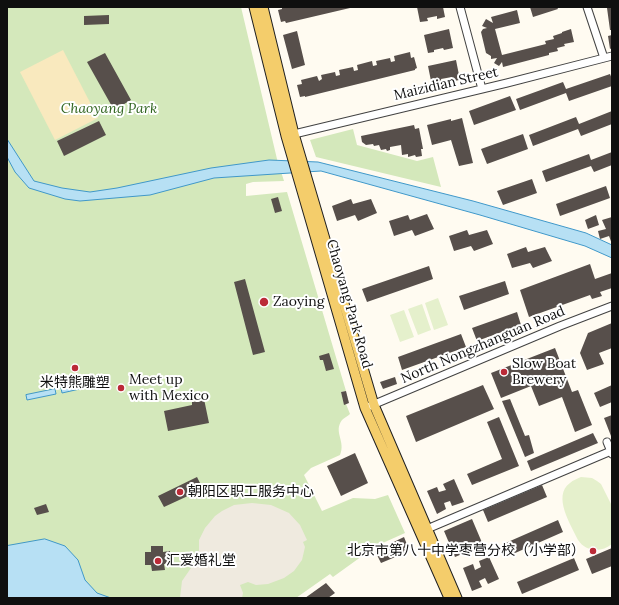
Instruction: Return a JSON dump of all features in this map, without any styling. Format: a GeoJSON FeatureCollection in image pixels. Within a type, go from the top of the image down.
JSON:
{"type":"FeatureCollection","features":[{"type":"Feature","properties":{"kind":"main road","name":"Chaoyang Park Road"},"geometry":{"type":"LineString","coordinates":[[254,7],[303,182],[370,407],[449,598]]}},
{"type":"Feature","properties":{"kind":"main road","name":"Chaoyang Park Road"},"geometry":{"type":"LineString","coordinates":[[263,7],[290,135]]}},
{"type":"Feature","properties":{"kind":"main road","name":"Chaoyang Park Road"},"geometry":{"type":"LineString","coordinates":[[370,407],[427,529],[457,598]]}},
{"type":"Feature","properties":{"kind":"street"},"geometry":{"type":"LineString","coordinates":[[460,7],[482,89]]}},
{"type":"Feature","properties":{"kind":"street"},"geometry":{"type":"LineString","coordinates":[[587,7],[604,58]]}},
{"type":"Feature","properties":{"kind":"street","name":"Maizidian Street"},"geometry":{"type":"LineString","coordinates":[[290,135],[612,56]]}},
{"type":"Feature","properties":{"kind":"street","name":"North Nongzhanguan Road"},"geometry":{"type":"LineString","coordinates":[[370,407],[560,326],[612,306]]}},
{"type":"Feature","properties":{"kind":"street"},"geometry":{"type":"LineString","coordinates":[[427,529],[611,453],[607,442]]}},
{"type":"Feature","properties":{"kind":"green space","name":"Chaoyang Park"},"geometry":{"type":"Polygon","coordinates":[[[7,7],[241,7],[277,159],[284,181],[253,182],[246,184],[246,196],[287,192],[346,391],[341,392],[344,404],[346,404],[350,414],[342,420],[340,424],[339,433],[342,445],[340,455],[311,468],[304,475],[322,511],[353,498],[375,499],[388,495],[405,533],[376,546],[333,577],[330,574],[296,598],[7,598],[7,7]]]}},
{"type":"Feature","properties":{"kind":"green space"},"geometry":{"type":"Polygon","coordinates":[[[353,129],[357,145],[417,161],[433,157],[441,187],[316,157],[310,140],[353,129]]]}},
{"type":"Feature","properties":{"kind":"green space"},"geometry":{"type":"Polygon","coordinates":[[[438,298],[448,325],[434,330],[425,303],[438,298]]]}},
{"type":"Feature","properties":{"kind":"green space"},"geometry":{"type":"Polygon","coordinates":[[[422,304],[431,330],[418,335],[408,309],[422,304]]]}},
{"type":"Feature","properties":{"kind":"green space"},"geometry":{"type":"Polygon","coordinates":[[[404,310],[414,337],[400,342],[390,315],[404,310]]]}},
{"type":"Feature","properties":{"kind":"green space"},"geometry":{"type":"Polygon","coordinates":[[[581,477],[592,478],[601,484],[612,506],[612,544],[603,549],[589,549],[581,544],[571,527],[565,511],[563,495],[565,489],[571,482],[581,477]]]}},
{"type":"Feature","properties":{"kind":"sand"},"geometry":{"type":"Polygon","coordinates":[[[63,50],[98,118],[55,140],[20,72],[63,50]]]}},
{"type":"Feature","properties":{"kind":"shaded area"},"geometry":{"type":"Polygon","coordinates":[[[252,503],[271,505],[289,513],[300,525],[307,540],[303,542],[305,547],[302,560],[294,571],[284,578],[268,584],[256,585],[248,582],[240,585],[243,593],[242,598],[180,598],[182,581],[191,568],[202,563],[218,563],[217,557],[199,558],[199,540],[205,528],[215,516],[222,511],[234,505],[252,503]]]}},
{"type":"Feature","properties":{"kind":"water"},"geometry":{"type":"Polygon","coordinates":[[[7,139],[34,181],[62,188],[90,192],[117,188],[211,168],[269,160],[318,162],[473,201],[586,233],[612,245],[612,258],[585,246],[321,171],[214,178],[150,195],[80,201],[65,199],[29,188],[15,172],[7,157],[7,139]]]}},
{"type":"Feature","properties":{"kind":"water"},"geometry":{"type":"Polygon","coordinates":[[[92,381],[93,386],[62,393],[61,388],[92,381]]]}},
{"type":"Feature","properties":{"kind":"water"},"geometry":{"type":"Polygon","coordinates":[[[55,389],[56,394],[27,400],[26,395],[55,389]]]}},
{"type":"Feature","properties":{"kind":"water"},"geometry":{"type":"Polygon","coordinates":[[[45,539],[65,546],[78,560],[85,580],[97,593],[111,598],[7,598],[7,546],[45,539]]]}},
{"type":"Feature","properties":{"kind":"building"},"geometry":{"type":"Polygon","coordinates":[[[282,7],[350,8],[286,23],[285,21],[281,22],[278,10],[282,9],[282,7]]]}},
{"type":"Feature","properties":{"kind":"building"},"geometry":{"type":"Polygon","coordinates":[[[417,7],[443,7],[445,17],[437,19],[437,16],[427,18],[428,21],[420,22],[417,7]]]}},
{"type":"Feature","properties":{"kind":"building"},"geometry":{"type":"Polygon","coordinates":[[[530,7],[557,7],[558,9],[533,17],[530,7]]]}},
{"type":"Feature","properties":{"kind":"building"},"geometry":{"type":"Polygon","coordinates":[[[612,7],[612,30],[610,30],[607,8],[612,7]]]}},
{"type":"Feature","properties":{"kind":"building"},"geometry":{"type":"Polygon","coordinates":[[[517,10],[520,23],[495,29],[502,55],[546,44],[545,41],[554,39],[553,36],[571,29],[574,42],[564,44],[565,46],[557,48],[558,51],[549,53],[549,55],[503,67],[502,62],[499,66],[494,63],[497,58],[491,59],[491,56],[486,53],[481,32],[483,29],[487,28],[482,26],[486,19],[493,23],[491,17],[517,10]]]}},
{"type":"Feature","properties":{"kind":"building"},"geometry":{"type":"Polygon","coordinates":[[[109,15],[109,24],[84,25],[84,16],[109,15]]]}},
{"type":"Feature","properties":{"kind":"building"},"geometry":{"type":"Polygon","coordinates":[[[449,29],[453,48],[444,50],[443,48],[428,53],[424,35],[449,29]]]}},
{"type":"Feature","properties":{"kind":"building"},"geometry":{"type":"Polygon","coordinates":[[[297,31],[305,65],[292,69],[283,35],[297,31]]]}},
{"type":"Feature","properties":{"kind":"building"},"geometry":{"type":"Polygon","coordinates":[[[612,35],[612,48],[610,49],[608,36],[612,35]]]}},
{"type":"Feature","properties":{"kind":"building"},"geometry":{"type":"Polygon","coordinates":[[[410,52],[411,58],[414,57],[417,68],[415,70],[300,97],[297,85],[302,84],[301,80],[317,76],[319,81],[322,79],[321,75],[335,72],[336,76],[340,75],[339,70],[353,67],[354,71],[358,70],[357,65],[372,61],[373,66],[377,65],[376,61],[390,58],[391,62],[395,61],[394,56],[410,52]]]}},
{"type":"Feature","properties":{"kind":"building"},"geometry":{"type":"Polygon","coordinates":[[[105,53],[131,100],[114,110],[87,62],[105,53]]]}},
{"type":"Feature","properties":{"kind":"building"},"geometry":{"type":"Polygon","coordinates":[[[456,60],[460,80],[453,81],[452,77],[441,79],[442,84],[432,86],[428,66],[456,60]]]}},
{"type":"Feature","properties":{"kind":"building"},"geometry":{"type":"Polygon","coordinates":[[[610,74],[612,86],[569,101],[566,93],[520,110],[516,99],[563,82],[566,89],[610,74]]]}},
{"type":"Feature","properties":{"kind":"building"},"geometry":{"type":"Polygon","coordinates":[[[510,96],[516,110],[474,125],[469,111],[510,96]]]}},
{"type":"Feature","properties":{"kind":"building"},"geometry":{"type":"Polygon","coordinates":[[[612,111],[612,124],[581,136],[578,129],[533,146],[529,135],[576,117],[579,124],[612,111]]]}},
{"type":"Feature","properties":{"kind":"building"},"geometry":{"type":"Polygon","coordinates":[[[462,118],[473,163],[459,166],[451,140],[432,145],[427,125],[462,118]]]}},
{"type":"Feature","properties":{"kind":"building"},"geometry":{"type":"Polygon","coordinates":[[[99,121],[106,135],[64,156],[57,141],[99,121]]]}},
{"type":"Feature","properties":{"kind":"building"},"geometry":{"type":"Polygon","coordinates":[[[414,125],[415,129],[419,128],[423,149],[421,149],[422,156],[416,157],[415,155],[408,157],[408,154],[402,155],[401,145],[390,147],[390,150],[387,151],[386,149],[381,150],[379,145],[366,145],[362,142],[361,136],[414,125]]]}},
{"type":"Feature","properties":{"kind":"building"},"geometry":{"type":"Polygon","coordinates":[[[523,134],[528,149],[487,164],[481,149],[523,134]]]}},
{"type":"Feature","properties":{"kind":"building"},"geometry":{"type":"Polygon","coordinates":[[[612,152],[612,165],[594,172],[591,166],[546,182],[542,171],[589,154],[591,160],[612,152]]]}},
{"type":"Feature","properties":{"kind":"building"},"geometry":{"type":"Polygon","coordinates":[[[532,179],[537,193],[503,205],[497,191],[532,179]]]}},
{"type":"Feature","properties":{"kind":"building"},"geometry":{"type":"Polygon","coordinates":[[[606,186],[610,198],[560,216],[556,204],[606,186]]]}},
{"type":"Feature","properties":{"kind":"building"},"geometry":{"type":"Polygon","coordinates":[[[278,197],[282,211],[275,213],[271,199],[278,197]]]}},
{"type":"Feature","properties":{"kind":"building"},"geometry":{"type":"Polygon","coordinates":[[[351,199],[353,204],[371,199],[377,213],[358,221],[355,215],[337,221],[332,206],[351,199]]]}},
{"type":"Feature","properties":{"kind":"building"},"geometry":{"type":"Polygon","coordinates":[[[427,214],[434,229],[415,236],[412,230],[394,236],[389,221],[408,215],[410,220],[427,214]]]}},
{"type":"Feature","properties":{"kind":"building"},"geometry":{"type":"Polygon","coordinates":[[[596,215],[599,225],[588,229],[585,220],[596,215]]]}},
{"type":"Feature","properties":{"kind":"building"},"geometry":{"type":"Polygon","coordinates":[[[612,217],[612,244],[609,236],[600,239],[598,231],[606,229],[602,220],[612,217]]]}},
{"type":"Feature","properties":{"kind":"building"},"geometry":{"type":"Polygon","coordinates":[[[467,230],[469,235],[487,230],[493,244],[474,251],[471,246],[454,251],[449,236],[467,230]]]}},
{"type":"Feature","properties":{"kind":"building"},"geometry":{"type":"Polygon","coordinates":[[[526,247],[528,252],[545,247],[552,261],[533,268],[530,263],[512,268],[507,254],[526,247]]]}},
{"type":"Feature","properties":{"kind":"building"},"geometry":{"type":"Polygon","coordinates":[[[590,264],[595,279],[612,273],[612,288],[600,292],[602,296],[592,299],[590,295],[529,317],[520,290],[590,264]]]}},
{"type":"Feature","properties":{"kind":"building"},"geometry":{"type":"Polygon","coordinates":[[[429,266],[433,279],[367,302],[362,289],[429,266]]]}},
{"type":"Feature","properties":{"kind":"building"},"geometry":{"type":"Polygon","coordinates":[[[245,279],[265,352],[253,355],[234,282],[245,279]]]}},
{"type":"Feature","properties":{"kind":"building"},"geometry":{"type":"Polygon","coordinates":[[[505,281],[509,294],[464,310],[459,296],[505,281]]]}},
{"type":"Feature","properties":{"kind":"building"},"geometry":{"type":"Polygon","coordinates":[[[517,312],[521,325],[477,341],[472,328],[517,312]]]}},
{"type":"Feature","properties":{"kind":"building"},"geometry":{"type":"Polygon","coordinates":[[[612,323],[612,348],[599,353],[604,364],[587,370],[580,353],[588,333],[612,323]]]}},
{"type":"Feature","properties":{"kind":"building"},"geometry":{"type":"Polygon","coordinates":[[[461,334],[466,347],[402,370],[398,357],[461,334]]]}},
{"type":"Feature","properties":{"kind":"building"},"geometry":{"type":"Polygon","coordinates":[[[555,348],[572,392],[578,390],[592,425],[575,432],[562,397],[539,406],[531,386],[501,398],[491,373],[555,348]]]}},
{"type":"Feature","properties":{"kind":"building"},"geometry":{"type":"Polygon","coordinates":[[[329,353],[334,369],[326,371],[323,360],[320,360],[319,356],[329,353]]]}},
{"type":"Feature","properties":{"kind":"building"},"geometry":{"type":"Polygon","coordinates":[[[395,377],[397,384],[383,389],[380,382],[395,377]]]}},
{"type":"Feature","properties":{"kind":"building"},"geometry":{"type":"Polygon","coordinates":[[[483,385],[494,409],[416,442],[406,416],[483,385]]]}},
{"type":"Feature","properties":{"kind":"building"},"geometry":{"type":"Polygon","coordinates":[[[612,385],[612,402],[600,407],[594,393],[612,385]]]}},
{"type":"Feature","properties":{"kind":"building"},"geometry":{"type":"Polygon","coordinates":[[[346,391],[349,403],[344,405],[341,392],[346,391]]]}},
{"type":"Feature","properties":{"kind":"building"},"geometry":{"type":"Polygon","coordinates":[[[204,399],[209,423],[168,431],[164,411],[192,405],[192,402],[204,399]]]}},
{"type":"Feature","properties":{"kind":"building"},"geometry":{"type":"Polygon","coordinates":[[[510,399],[525,436],[529,435],[534,453],[525,457],[502,401],[510,399]]]}},
{"type":"Feature","properties":{"kind":"building"},"geometry":{"type":"Polygon","coordinates":[[[612,415],[612,436],[611,436],[604,418],[612,415]]]}},
{"type":"Feature","properties":{"kind":"building"},"geometry":{"type":"Polygon","coordinates":[[[499,417],[519,466],[472,485],[467,474],[502,459],[487,422],[499,417]]]}},
{"type":"Feature","properties":{"kind":"building"},"geometry":{"type":"Polygon","coordinates":[[[593,433],[598,443],[531,471],[527,461],[593,433]]]}},
{"type":"Feature","properties":{"kind":"building"},"geometry":{"type":"Polygon","coordinates":[[[355,453],[368,483],[341,496],[327,466],[355,453]]]}},
{"type":"Feature","properties":{"kind":"building","name":"朝阳区职工服务中心"},"geometry":{"type":"Polygon","coordinates":[[[197,477],[203,489],[164,507],[158,496],[197,477]]]}},
{"type":"Feature","properties":{"kind":"building"},"geometry":{"type":"Polygon","coordinates":[[[454,479],[464,502],[452,506],[450,501],[444,503],[446,509],[437,514],[427,491],[437,487],[439,492],[446,490],[443,484],[454,479]]]}},
{"type":"Feature","properties":{"kind":"building"},"geometry":{"type":"Polygon","coordinates":[[[542,485],[547,497],[488,522],[483,510],[542,485]]]}},
{"type":"Feature","properties":{"kind":"building"},"geometry":{"type":"Polygon","coordinates":[[[46,504],[49,512],[37,515],[34,508],[46,504]]]}},
{"type":"Feature","properties":{"kind":"building"},"geometry":{"type":"Polygon","coordinates":[[[472,519],[483,545],[455,557],[444,531],[472,519]]]}},
{"type":"Feature","properties":{"kind":"building"},"geometry":{"type":"Polygon","coordinates":[[[558,520],[563,532],[506,557],[501,545],[558,520]]]}},
{"type":"Feature","properties":{"kind":"building"},"geometry":{"type":"Polygon","coordinates":[[[404,537],[408,547],[404,548],[407,553],[381,563],[375,551],[404,537]]]}},
{"type":"Feature","properties":{"kind":"building","name":"汇爱婚礼堂"},"geometry":{"type":"Polygon","coordinates":[[[151,546],[163,546],[163,552],[170,551],[170,564],[164,564],[165,570],[152,571],[151,565],[145,565],[145,552],[151,552],[151,546]]]}},
{"type":"Feature","properties":{"kind":"building"},"geometry":{"type":"Polygon","coordinates":[[[612,548],[612,566],[592,574],[586,559],[612,548]]]}},
{"type":"Feature","properties":{"kind":"building"},"geometry":{"type":"Polygon","coordinates":[[[489,557],[499,579],[488,584],[485,578],[479,581],[482,587],[472,591],[463,568],[473,564],[475,570],[481,567],[479,561],[489,557]]]}},
{"type":"Feature","properties":{"kind":"building"},"geometry":{"type":"Polygon","coordinates":[[[574,558],[579,570],[522,594],[517,582],[574,558]]]}},
{"type":"Feature","properties":{"kind":"building"},"geometry":{"type":"Polygon","coordinates":[[[326,583],[335,593],[328,598],[305,598],[326,583]]]}},
{"type":"Feature","properties":{"kind":"place","name":"Zaoying"},"geometry":{"type":"Point","coordinates":[264,302]}},
{"type":"Feature","properties":{"kind":"place","name":"米特熊雕塑"},"geometry":{"type":"Point","coordinates":[75,368]}},
{"type":"Feature","properties":{"kind":"place","name":"Slow Boat Brewery"},"geometry":{"type":"Point","coordinates":[504,372]}},
{"type":"Feature","properties":{"kind":"place","name":"Meet up with Mexico"},"geometry":{"type":"Point","coordinates":[121,388]}},
{"type":"Feature","properties":{"kind":"place","name":"朝阳区职工服务中心"},"geometry":{"type":"Point","coordinates":[180,492]}},
{"type":"Feature","properties":{"kind":"place","name":"北京市第八十中学枣营分校（小学部）"},"geometry":{"type":"Point","coordinates":[593,551]}},
{"type":"Feature","properties":{"kind":"place","name":"汇爱婚礼堂"},"geometry":{"type":"Point","coordinates":[158,561]}}]}
